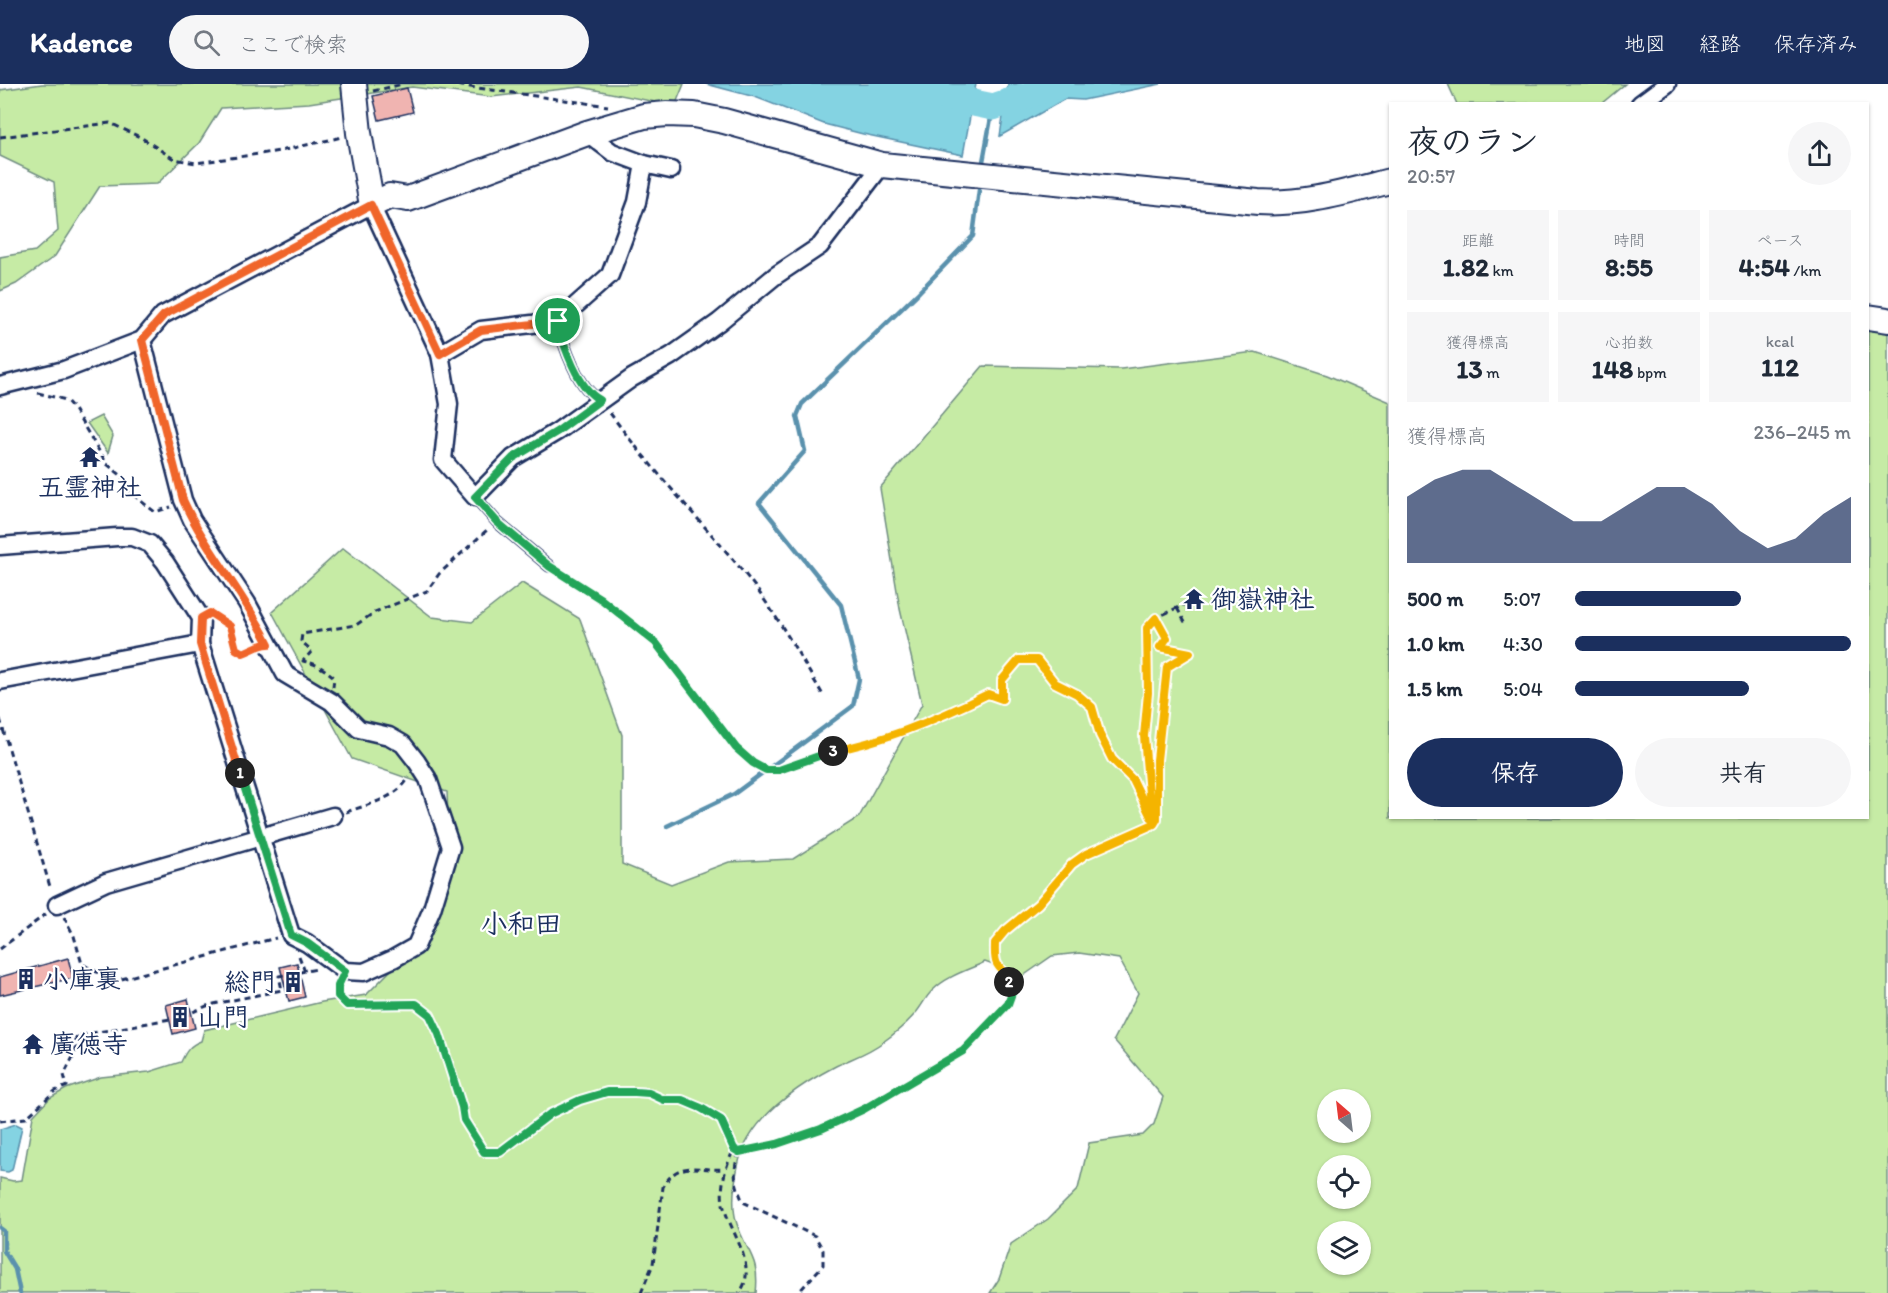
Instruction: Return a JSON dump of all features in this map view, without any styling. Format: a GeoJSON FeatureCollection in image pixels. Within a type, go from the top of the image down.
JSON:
{"type":"FeatureCollection","features":[{"type":"Feature","properties":{"kind":"street"},"geometry":{"type":"LineString","coordinates":[[1643,102],[1667,84]]}},
{"type":"Feature","properties":{"kind":"street"},"geometry":{"type":"LineString","coordinates":[[355,90],[359,133],[372,205],[390,196],[408,199],[587,133],[644,116],[694,115],[724,121],[882,165],[1269,203],[1315,200],[1389,181]]}},
{"type":"Feature","properties":{"kind":"street"},"geometry":{"type":"LineString","coordinates":[[587,133],[612,152],[644,164],[671,170]]}},
{"type":"Feature","properties":{"kind":"street"},"geometry":{"type":"LineString","coordinates":[[440,354],[481,330],[558,321],[610,275],[637,202],[644,164]]}},
{"type":"Feature","properties":{"kind":"street"},"geometry":{"type":"LineString","coordinates":[[0,399],[6,385],[64,370],[142,340],[164,315],[371,205],[440,354],[449,404],[442,460],[475,497],[513,458],[671,356],[719,322],[775,276],[820,246],[882,165]]}},
{"type":"Feature","properties":{"kind":"street"},"geometry":{"type":"LineString","coordinates":[[1869,317],[1888,320]]}},
{"type":"Feature","properties":{"kind":"street"},"geometry":{"type":"LineString","coordinates":[[0,546],[132,537],[150,544],[201,618],[200,644],[260,836],[285,936],[342,968],[364,972],[416,946],[432,909],[451,847],[428,779],[403,744],[389,736],[359,729],[318,692],[302,686],[285,674],[246,603],[192,520],[183,500],[142,340]]}},
{"type":"Feature","properties":{"kind":"street"},"geometry":{"type":"LineString","coordinates":[[0,681],[200,644]]}},
{"type":"Feature","properties":{"kind":"street"},"geometry":{"type":"LineString","coordinates":[[57,905],[106,882],[333,816]]}},
{"type":"Feature","properties":{"kind":"lane"},"geometry":{"type":"LineString","coordinates":[[558,321],[563,346],[590,395],[600,400]]}},
{"type":"Feature","properties":{"kind":"lane"},"geometry":{"type":"LineString","coordinates":[[475,497],[497,522],[549,566]]}},
{"type":"Feature","properties":{"kind":"path"},"geometry":{"type":"LineString","coordinates":[[355,90],[403,84]]}},
{"type":"Feature","properties":{"kind":"path"},"geometry":{"type":"LineString","coordinates":[[448,84],[609,106]]}},
{"type":"Feature","properties":{"kind":"path"},"geometry":{"type":"LineString","coordinates":[[0,137],[110,123],[142,138],[174,159],[196,163],[280,151],[359,133]]}},
{"type":"Feature","properties":{"kind":"path"},"geometry":{"type":"LineString","coordinates":[[6,385],[66,400],[107,464],[122,476],[127,490],[154,512],[170,508],[183,500]]}},
{"type":"Feature","properties":{"kind":"path"},"geometry":{"type":"LineString","coordinates":[[600,400],[632,443],[742,570],[793,642],[823,695]]}},
{"type":"Feature","properties":{"kind":"path"},"geometry":{"type":"LineString","coordinates":[[318,692],[329,691],[334,685],[334,677],[318,664],[303,661],[312,651],[301,641],[302,634],[356,625],[375,612],[427,591],[439,574],[497,522]]}},
{"type":"Feature","properties":{"kind":"path"},"geometry":{"type":"LineString","coordinates":[[549,566],[601,599],[656,643],[736,748],[753,763],[766,770],[779,770],[826,752],[853,747],[898,732],[959,709],[988,694],[1002,699],[1002,680],[1019,660],[1037,660],[1055,683],[1077,694],[1092,707],[1100,735],[1112,759],[1133,780],[1154,824]]}},
{"type":"Feature","properties":{"kind":"path"},"geometry":{"type":"LineString","coordinates":[[1151,817],[1144,736],[1148,693],[1147,628],[1156,618],[1191,601]]}},
{"type":"Feature","properties":{"kind":"path"},"geometry":{"type":"LineString","coordinates":[[1177,608],[1186,624]]}},
{"type":"Feature","properties":{"kind":"path"},"geometry":{"type":"LineString","coordinates":[[201,618],[210,613],[230,626],[236,649],[243,653],[254,650],[260,644],[269,644]]}},
{"type":"Feature","properties":{"kind":"path"},"geometry":{"type":"LineString","coordinates":[[0,1121],[26,1118],[55,1091],[67,1086],[64,1075],[76,1051],[76,1036],[181,1017],[209,1005],[282,990],[279,976],[342,968],[338,996],[347,1005],[416,1004],[430,1015],[439,1034],[464,1120],[484,1152],[500,1152],[550,1114],[580,1100],[607,1092],[649,1093],[664,1100],[682,1100],[701,1108],[721,1120],[734,1149],[739,1152],[777,1144],[821,1129],[864,1109],[963,1051],[1008,1004],[1012,993],[1008,976],[998,966],[995,943],[1005,931],[1038,904],[1072,864],[1086,854],[1154,824],[1157,819],[1157,760],[1167,667],[1190,653],[1160,647],[1167,638],[1156,618]]}},
{"type":"Feature","properties":{"kind":"path"},"geometry":{"type":"LineString","coordinates":[[0,719],[57,905],[74,936],[82,964],[114,981],[285,936]]}},
{"type":"Feature","properties":{"kind":"path"},"geometry":{"type":"LineString","coordinates":[[333,816],[371,805],[406,784],[417,762]]}},
{"type":"Feature","properties":{"kind":"path"},"geometry":{"type":"LineString","coordinates":[[0,949],[57,905]]}},
{"type":"Feature","properties":{"kind":"path"},"geometry":{"type":"LineString","coordinates":[[734,1149],[724,1169],[723,1202],[747,1269],[743,1289],[739,1293]]}},
{"type":"Feature","properties":{"kind":"path"},"geometry":{"type":"LineString","coordinates":[[739,1152],[733,1168],[735,1184],[743,1202],[815,1236],[823,1250],[823,1265],[798,1293]]}},
{"type":"Feature","properties":{"kind":"path"},"geometry":{"type":"LineString","coordinates":[[640,1293],[653,1264],[663,1187],[669,1177],[680,1169],[724,1169]]}},
{"type":"Feature","properties":{"kind":"green space"},"geometry":{"type":"Polygon","coordinates":[[[42,84],[684,84],[675,106],[581,87],[491,97],[412,87],[309,103],[221,108],[199,143],[157,184],[100,186],[55,256],[16,284],[0,291],[0,257],[35,251],[58,231],[54,182],[0,156],[0,90],[42,84]]]}},
{"type":"Feature","properties":{"kind":"green space"},"geometry":{"type":"Polygon","coordinates":[[[1448,84],[1625,84],[1603,102],[1456,102],[1448,84]]]}},
{"type":"Feature","properties":{"kind":"green space"},"geometry":{"type":"Polygon","coordinates":[[[1888,323],[1888,1293],[990,1293],[999,1279],[1011,1244],[1048,1219],[1078,1189],[1089,1143],[1143,1135],[1154,1124],[1163,1097],[1114,1040],[1138,993],[1119,959],[1079,953],[1052,956],[1023,976],[985,962],[951,977],[933,990],[899,1030],[872,1049],[804,1084],[762,1120],[743,1149],[734,1195],[737,1224],[752,1256],[756,1271],[756,1293],[0,1293],[0,1178],[13,1181],[22,1180],[33,1116],[50,1098],[66,1089],[101,1077],[149,1072],[181,1062],[189,1049],[201,1041],[204,1030],[322,1002],[366,995],[432,929],[450,867],[447,792],[352,759],[272,612],[343,548],[432,617],[472,622],[522,583],[580,619],[622,735],[622,864],[671,884],[729,862],[793,859],[859,817],[922,704],[900,609],[880,488],[983,366],[1121,369],[1255,352],[1327,375],[1389,402],[1389,819],[1869,819],[1869,330],[1877,331],[1888,323]]]}},
{"type":"Feature","properties":{"kind":"green space"},"geometry":{"type":"Polygon","coordinates":[[[101,416],[113,436],[108,453],[87,423],[101,416]]]}},
{"type":"Feature","properties":{"kind":"water"},"geometry":{"type":"Polygon","coordinates":[[[706,84],[976,84],[963,155],[824,124],[755,97],[706,84]]]}},
{"type":"Feature","properties":{"kind":"water"},"geometry":{"type":"Polygon","coordinates":[[[1008,84],[1161,84],[1083,100],[1065,99],[1000,136],[1008,84]]]}},
{"type":"Feature","properties":{"kind":"water"},"geometry":{"type":"Polygon","coordinates":[[[16,1124],[22,1127],[12,1170],[0,1171],[0,1129],[16,1124]]]}},
{"type":"Feature","properties":{"kind":"building"},"geometry":{"type":"Polygon","coordinates":[[[407,88],[413,112],[379,120],[373,96],[407,88]]]}},
{"type":"Feature","properties":{"kind":"building","name":"小庫裏"},"geometry":{"type":"Polygon","coordinates":[[[68,958],[73,978],[0,995],[0,977],[68,958]]]}},
{"type":"Feature","properties":{"kind":"building","name":"総門"},"geometry":{"type":"Polygon","coordinates":[[[297,963],[305,997],[289,1001],[280,967],[297,963]]]}},
{"type":"Feature","properties":{"kind":"building","name":"山門"},"geometry":{"type":"Polygon","coordinates":[[[188,999],[195,1028],[173,1034],[166,1005],[188,999]]]}},
{"type":"Feature","properties":{"kind":"waterway"},"geometry":{"type":"LineString","coordinates":[[882,84],[993,107],[1061,84]]}},
{"type":"Feature","properties":{"kind":"waterway"},"geometry":{"type":"LineString","coordinates":[[982,167],[993,107]]}},
{"type":"Feature","properties":{"kind":"waterway"},"geometry":{"type":"LineString","coordinates":[[667,826],[734,794],[853,706],[859,679],[841,605],[759,503],[805,451],[797,416],[802,404],[917,294],[973,236],[980,182]]}},
{"type":"Feature","properties":{"kind":"waterway"},"geometry":{"type":"LineString","coordinates":[[0,1228],[4,1231],[4,1251],[15,1269],[20,1293]]}},
{"type":"Feature","properties":{"kind":"place","name":"五霊神社"},"geometry":{"type":"Point","coordinates":[90,457]}},
{"type":"Feature","properties":{"kind":"place","name":"御嶽神社"},"geometry":{"type":"Point","coordinates":[1194,599]}},
{"type":"Feature","properties":{"kind":"place","name":"小庫裏"},"geometry":{"type":"Point","coordinates":[26,979]}},
{"type":"Feature","properties":{"kind":"place","name":"総門"},"geometry":{"type":"Point","coordinates":[293,982]}},
{"type":"Feature","properties":{"kind":"place","name":"山門"},"geometry":{"type":"Point","coordinates":[180,1017]}},
{"type":"Feature","properties":{"kind":"place","name":"廣徳寺"},"geometry":{"type":"Point","coordinates":[33,1044]}},
{"type":"Feature","properties":{"kind":"district","name":"小和田"},"geometry":{"type":"Point","coordinates":[521,923]}},
{"type":"Feature","properties":{"kind":"route"},"geometry":{"type":"LineString","coordinates":[[371,205],[440,354],[481,330],[558,321],[563,346],[590,395],[600,400],[558,431],[513,458],[475,497],[497,522],[549,566],[601,599],[656,643],[736,748],[753,763],[766,770],[779,770],[826,752],[853,747],[898,732],[959,709],[988,694],[1002,699],[1002,680],[1019,660],[1037,660],[1055,683],[1077,694],[1092,707],[1100,735],[1112,759],[1133,780],[1151,817],[1144,736],[1148,693],[1147,628],[1156,618],[1167,638],[1160,647],[1190,653],[1167,667],[1157,760],[1157,819],[1154,824],[1106,844],[1072,864],[1038,904],[1005,931],[995,943],[998,966],[1008,976],[1012,993],[1008,1004],[963,1051],[864,1109],[821,1129],[777,1144],[739,1152],[734,1149],[721,1120],[701,1108],[682,1100],[664,1100],[649,1093],[607,1092],[580,1100],[550,1114],[500,1152],[484,1152],[473,1138],[464,1120],[439,1034],[430,1015],[416,1004],[347,1005],[338,996],[338,986],[345,971],[339,964],[291,935],[200,644],[201,618],[210,613],[230,626],[236,649],[243,653],[254,650],[260,644],[269,644],[246,603],[192,520],[183,500],[145,359],[142,340],[164,315],[371,205]]}}]}
